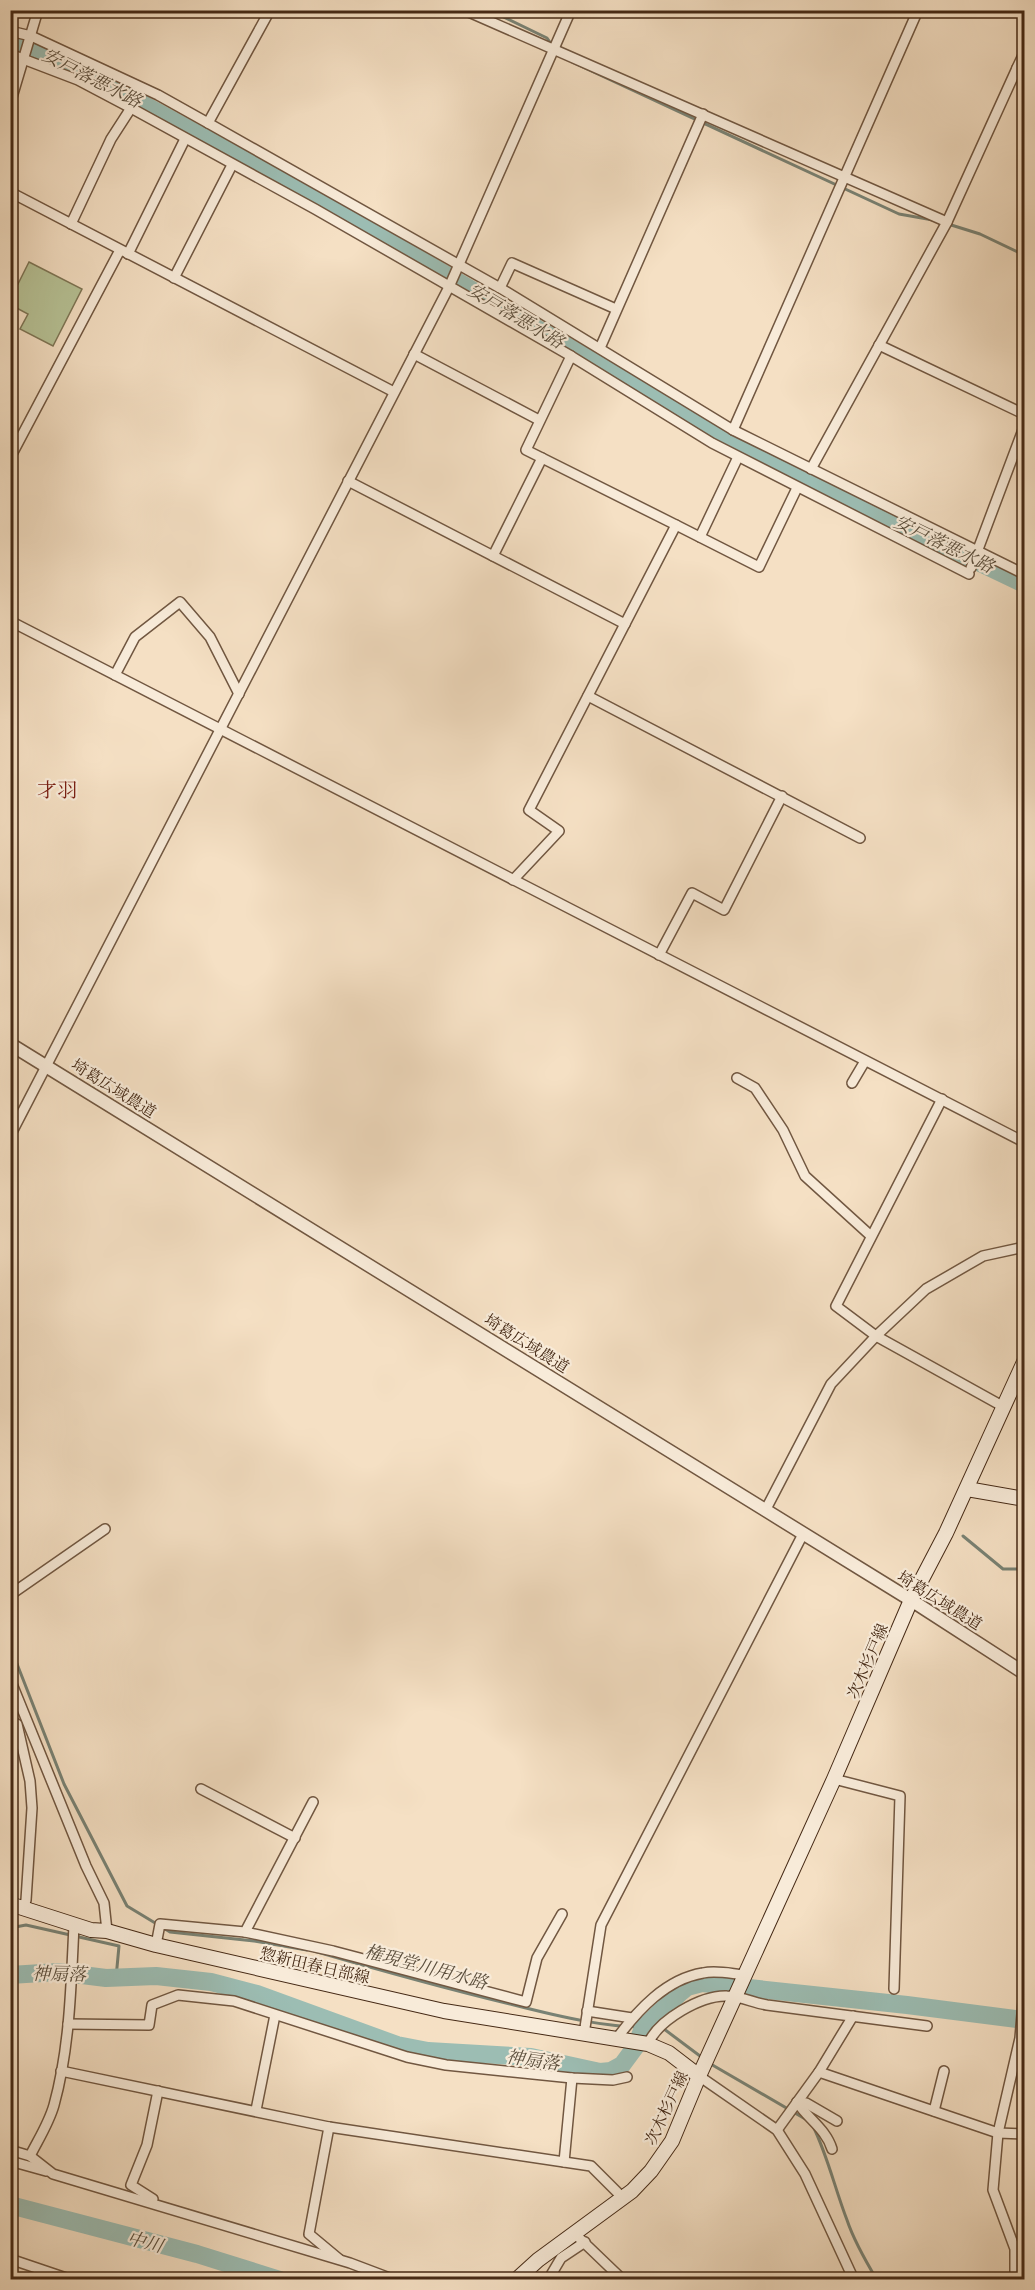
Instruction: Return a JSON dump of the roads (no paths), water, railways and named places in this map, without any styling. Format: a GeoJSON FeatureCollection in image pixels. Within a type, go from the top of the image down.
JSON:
{"type":"FeatureCollection","features":[{"type":"Feature","properties":{"kind":"main road","name":"次木杉戸線"},"geometry":{"type":"LineString","coordinates":[[516,2280],[538,2260],[580,2238],[641,2183],[668,2148],[834,1779],[911,1600],[967,1489],[1024,1362]]}},
{"type":"Feature","properties":{"kind":"main road"},"geometry":{"type":"LineString","coordinates":[[967,1489],[1024,1499]]}},
{"type":"Feature","properties":{"kind":"main road","name":"惣新田春日部線"},"geometry":{"type":"LineString","coordinates":[[17,1906],[91,1930],[107,1931],[156,1945],[444,2011],[648,2044]]}},
{"type":"Feature","properties":{"kind":"main road"},"geometry":{"type":"LineString","coordinates":[[648,2044],[669,2053],[699,2076]]}},
{"type":"Feature","properties":{"kind":"street"},"geometry":{"type":"LineString","coordinates":[[10,104],[38,10]]}},
{"type":"Feature","properties":{"kind":"street"},"geometry":{"type":"LineString","coordinates":[[208,123],[270,10]]}},
{"type":"Feature","properties":{"kind":"street"},"geometry":{"type":"LineString","coordinates":[[464,10],[947,222]]}},
{"type":"Feature","properties":{"kind":"street"},"geometry":{"type":"LineString","coordinates":[[10,1136],[450,285],[571,10]]}},
{"type":"Feature","properties":{"kind":"street"},"geometry":{"type":"LineString","coordinates":[[733,430],[918,10]]}},
{"type":"Feature","properties":{"kind":"street"},"geometry":{"type":"LineString","coordinates":[[10,31],[158,95],[457,268],[500,288],[733,430],[1024,574]]}},
{"type":"Feature","properties":{"kind":"street"},"geometry":{"type":"LineString","coordinates":[[811,469],[947,222],[1021,70],[1024,53]]}},
{"type":"Feature","properties":{"kind":"street"},"geometry":{"type":"LineString","coordinates":[[10,54],[25,57],[78,80],[315,209],[571,356],[712,444],[797,488],[970,571],[1024,427]]}},
{"type":"Feature","properties":{"kind":"street"},"geometry":{"type":"LineString","coordinates":[[71,224],[111,140],[131,108]]}},
{"type":"Feature","properties":{"kind":"street"},"geometry":{"type":"LineString","coordinates":[[600,348],[703,114]]}},
{"type":"Feature","properties":{"kind":"street"},"geometry":{"type":"LineString","coordinates":[[10,458],[185,139]]}},
{"type":"Feature","properties":{"kind":"street"},"geometry":{"type":"LineString","coordinates":[[174,278],[232,165]]}},
{"type":"Feature","properties":{"kind":"street"},"geometry":{"type":"LineString","coordinates":[[10,192],[394,392]]}},
{"type":"Feature","properties":{"kind":"street"},"geometry":{"type":"LineString","coordinates":[[500,288],[513,263],[616,309]]}},
{"type":"Feature","properties":{"kind":"street"},"geometry":{"type":"LineString","coordinates":[[879,345],[1024,414]]}},
{"type":"Feature","properties":{"kind":"street"},"geometry":{"type":"LineString","coordinates":[[414,354],[539,420]]}},
{"type":"Feature","properties":{"kind":"street"},"geometry":{"type":"LineString","coordinates":[[571,356],[526,450],[759,567],[797,488]]}},
{"type":"Feature","properties":{"kind":"street"},"geometry":{"type":"LineString","coordinates":[[700,537],[738,457]]}},
{"type":"Feature","properties":{"kind":"street"},"geometry":{"type":"LineString","coordinates":[[493,556],[543,459]]}},
{"type":"Feature","properties":{"kind":"street"},"geometry":{"type":"LineString","coordinates":[[348,481],[625,624]]}},
{"type":"Feature","properties":{"kind":"street"},"geometry":{"type":"LineString","coordinates":[[513,880],[559,831],[529,810],[675,525]]}},
{"type":"Feature","properties":{"kind":"street"},"geometry":{"type":"LineString","coordinates":[[116,675],[135,638],[180,602],[210,637],[239,694]]}},
{"type":"Feature","properties":{"kind":"street"},"geometry":{"type":"LineString","coordinates":[[10,621],[1024,1142]]}},
{"type":"Feature","properties":{"kind":"street"},"geometry":{"type":"LineString","coordinates":[[588,696],[860,838]]}},
{"type":"Feature","properties":{"kind":"street"},"geometry":{"type":"LineString","coordinates":[[659,955],[692,893],[724,910],[782,796]]}},
{"type":"Feature","properties":{"kind":"street","name":"埼葛広域農道"},"geometry":{"type":"LineString","coordinates":[[10,1044],[911,1600],[1024,1673]]}},
{"type":"Feature","properties":{"kind":"street"},"geometry":{"type":"LineString","coordinates":[[852,1083],[865,1060]]}},
{"type":"Feature","properties":{"kind":"street"},"geometry":{"type":"LineString","coordinates":[[736,1078],[755,1088],[783,1130],[805,1176],[871,1236]]}},
{"type":"Feature","properties":{"kind":"street"},"geometry":{"type":"LineString","coordinates":[[942,1100],[836,1306],[876,1336],[1004,1407]]}},
{"type":"Feature","properties":{"kind":"street"},"geometry":{"type":"LineString","coordinates":[[765,1511],[831,1384],[876,1336],[926,1289],[983,1256],[1024,1247]]}},
{"type":"Feature","properties":{"kind":"street"},"geometry":{"type":"LineString","coordinates":[[10,1595],[105,1530]]}},
{"type":"Feature","properties":{"kind":"street"},"geometry":{"type":"LineString","coordinates":[[584,2034],[601,1925],[803,1534]]}},
{"type":"Feature","properties":{"kind":"street"},"geometry":{"type":"LineString","coordinates":[[10,1679],[86,1866],[104,1903],[107,1931]]}},
{"type":"Feature","properties":{"kind":"street"},"geometry":{"type":"LineString","coordinates":[[17,1906],[26,1900],[32,1808],[30,1781],[14,1725],[28,1720]]}},
{"type":"Feature","properties":{"kind":"street"},"geometry":{"type":"LineString","coordinates":[[834,1779],[900,1796],[894,1989]]}},
{"type":"Feature","properties":{"kind":"street"},"geometry":{"type":"LineString","coordinates":[[201,1789],[295,1838]]}},
{"type":"Feature","properties":{"kind":"street"},"geometry":{"type":"LineString","coordinates":[[245,1932],[313,1802]]}},
{"type":"Feature","properties":{"kind":"street"},"geometry":{"type":"LineString","coordinates":[[156,1945],[160,1924],[245,1932],[333,1951],[526,2002],[537,1958],[562,1914]]}},
{"type":"Feature","properties":{"kind":"street"},"geometry":{"type":"LineString","coordinates":[[30,2156],[53,2107],[61,2071],[68,2024],[74,1925]]}},
{"type":"Feature","properties":{"kind":"street"},"geometry":{"type":"LineString","coordinates":[[617,2038],[632,2018],[651,1999],[669,1987],[693,1976],[714,1972],[746,1975]]}},
{"type":"Feature","properties":{"kind":"street"},"geometry":{"type":"LineString","coordinates":[[1015,2280],[1015,2249],[993,2190],[998,2133],[1020,2038],[1024,1990]]}},
{"type":"Feature","properties":{"kind":"street"},"geometry":{"type":"LineString","coordinates":[[68,2024],[149,2025],[152,2005],[178,1995],[234,2001],[407,2057],[446,2065],[572,2078],[627,2077]]}},
{"type":"Feature","properties":{"kind":"street"},"geometry":{"type":"LineString","coordinates":[[648,2044],[652,2034],[693,2004],[728,1996],[759,2004],[927,2026]]}},
{"type":"Feature","properties":{"kind":"street"},"geometry":{"type":"LineString","coordinates":[[587,2011],[632,2018]]}},
{"type":"Feature","properties":{"kind":"street"},"geometry":{"type":"LineString","coordinates":[[256,2110],[275,2014]]}},
{"type":"Feature","properties":{"kind":"street"},"geometry":{"type":"LineString","coordinates":[[777,2130],[819,2072],[853,2016]]}},
{"type":"Feature","properties":{"kind":"street"},"geometry":{"type":"LineString","coordinates":[[61,2071],[329,2127],[591,2166],[623,2199]]}},
{"type":"Feature","properties":{"kind":"street"},"geometry":{"type":"LineString","coordinates":[[819,2072],[998,2133],[1024,2134]]}},
{"type":"Feature","properties":{"kind":"street"},"geometry":{"type":"LineString","coordinates":[[934,2111],[944,2072]]}},
{"type":"Feature","properties":{"kind":"street"},"geometry":{"type":"LineString","coordinates":[[699,2076],[777,2130],[805,2174],[854,2280]]}},
{"type":"Feature","properties":{"kind":"street"},"geometry":{"type":"LineString","coordinates":[[564,2162],[572,2078]]}},
{"type":"Feature","properties":{"kind":"street"},"geometry":{"type":"LineString","coordinates":[[158,2091],[147,2145],[131,2185],[160,2205]]}},
{"type":"Feature","properties":{"kind":"street"},"geometry":{"type":"LineString","coordinates":[[797,2102],[806,2103],[837,2121]]}},
{"type":"Feature","properties":{"kind":"street"},"geometry":{"type":"LineString","coordinates":[[797,2102],[823,2130],[832,2149]]}},
{"type":"Feature","properties":{"kind":"street"},"geometry":{"type":"LineString","coordinates":[[329,2127],[309,2234],[344,2262]]}},
{"type":"Feature","properties":{"kind":"street"},"geometry":{"type":"LineString","coordinates":[[10,2150],[30,2156],[53,2174]]}},
{"type":"Feature","properties":{"kind":"street"},"geometry":{"type":"LineString","coordinates":[[10,2161],[160,2205],[395,2280]]}},
{"type":"Feature","properties":{"kind":"street"},"geometry":{"type":"LineString","coordinates":[[548,2280],[561,2258],[580,2238],[623,2280]]}},
{"type":"Feature","properties":{"kind":"street"},"geometry":{"type":"LineString","coordinates":[[10,2259],[72,2280]]}},
{"type":"Feature","properties":{"kind":"waterway"},"geometry":{"type":"LineString","coordinates":[[489,10],[547,38],[552,45]]}},
{"type":"Feature","properties":{"kind":"waterway","name":"安戸落悪水路"},"geometry":{"type":"LineString","coordinates":[[10,43],[49,53],[321,201],[704,427],[1024,584]]}},
{"type":"Feature","properties":{"kind":"waterway"},"geometry":{"type":"LineString","coordinates":[[572,62],[899,214],[933,220]]}},
{"type":"Feature","properties":{"kind":"waterway"},"geometry":{"type":"LineString","coordinates":[[948,224],[980,234],[1024,255]]}},
{"type":"Feature","properties":{"kind":"waterway"},"geometry":{"type":"LineString","coordinates":[[963,1536],[1003,1569],[1024,1569]]}},
{"type":"Feature","properties":{"kind":"waterway","name":"権現堂川用水路"},"geometry":{"type":"LineString","coordinates":[[10,1646],[64,1784],[127,1906],[170,1932],[254,1941],[307,1950]]}},
{"type":"Feature","properties":{"kind":"waterway"},"geometry":{"type":"LineString","coordinates":[[10,1928],[26,1925],[119,1946],[116,1978]]}},
{"type":"Feature","properties":{"kind":"waterway","name":"権現堂川用水路"},"geometry":{"type":"LineString","coordinates":[[314,1951],[564,2017],[624,2026],[660,2026],[704,2059]]}},
{"type":"Feature","properties":{"kind":"waterway","name":"神扇落"},"geometry":{"type":"LineString","coordinates":[[10,1975],[58,1972],[106,1978],[156,1976],[211,1982],[257,1994],[397,2045],[428,2051],[531,2057],[600,2072],[611,2071],[622,2065],[636,2046],[643,2028],[687,1987],[702,1983],[1024,2020]]}},
{"type":"Feature","properties":{"kind":"waterway","name":"権現堂川用水路"},"geometry":{"type":"LineString","coordinates":[[709,2063],[807,2120]]}},
{"type":"Feature","properties":{"kind":"waterway","name":"権現堂川用水路"},"geometry":{"type":"LineString","coordinates":[[813,2126],[853,2235],[877,2280]]}},
{"type":"Feature","properties":{"kind":"waterway","name":"中川"},"geometry":{"type":"LineString","coordinates":[[10,2205],[197,2254],[280,2280]]}},
{"type":"Feature","properties":{"kind":"district","name":"才羽"},"geometry":{"type":"Point","coordinates":[57,790]}}]}
